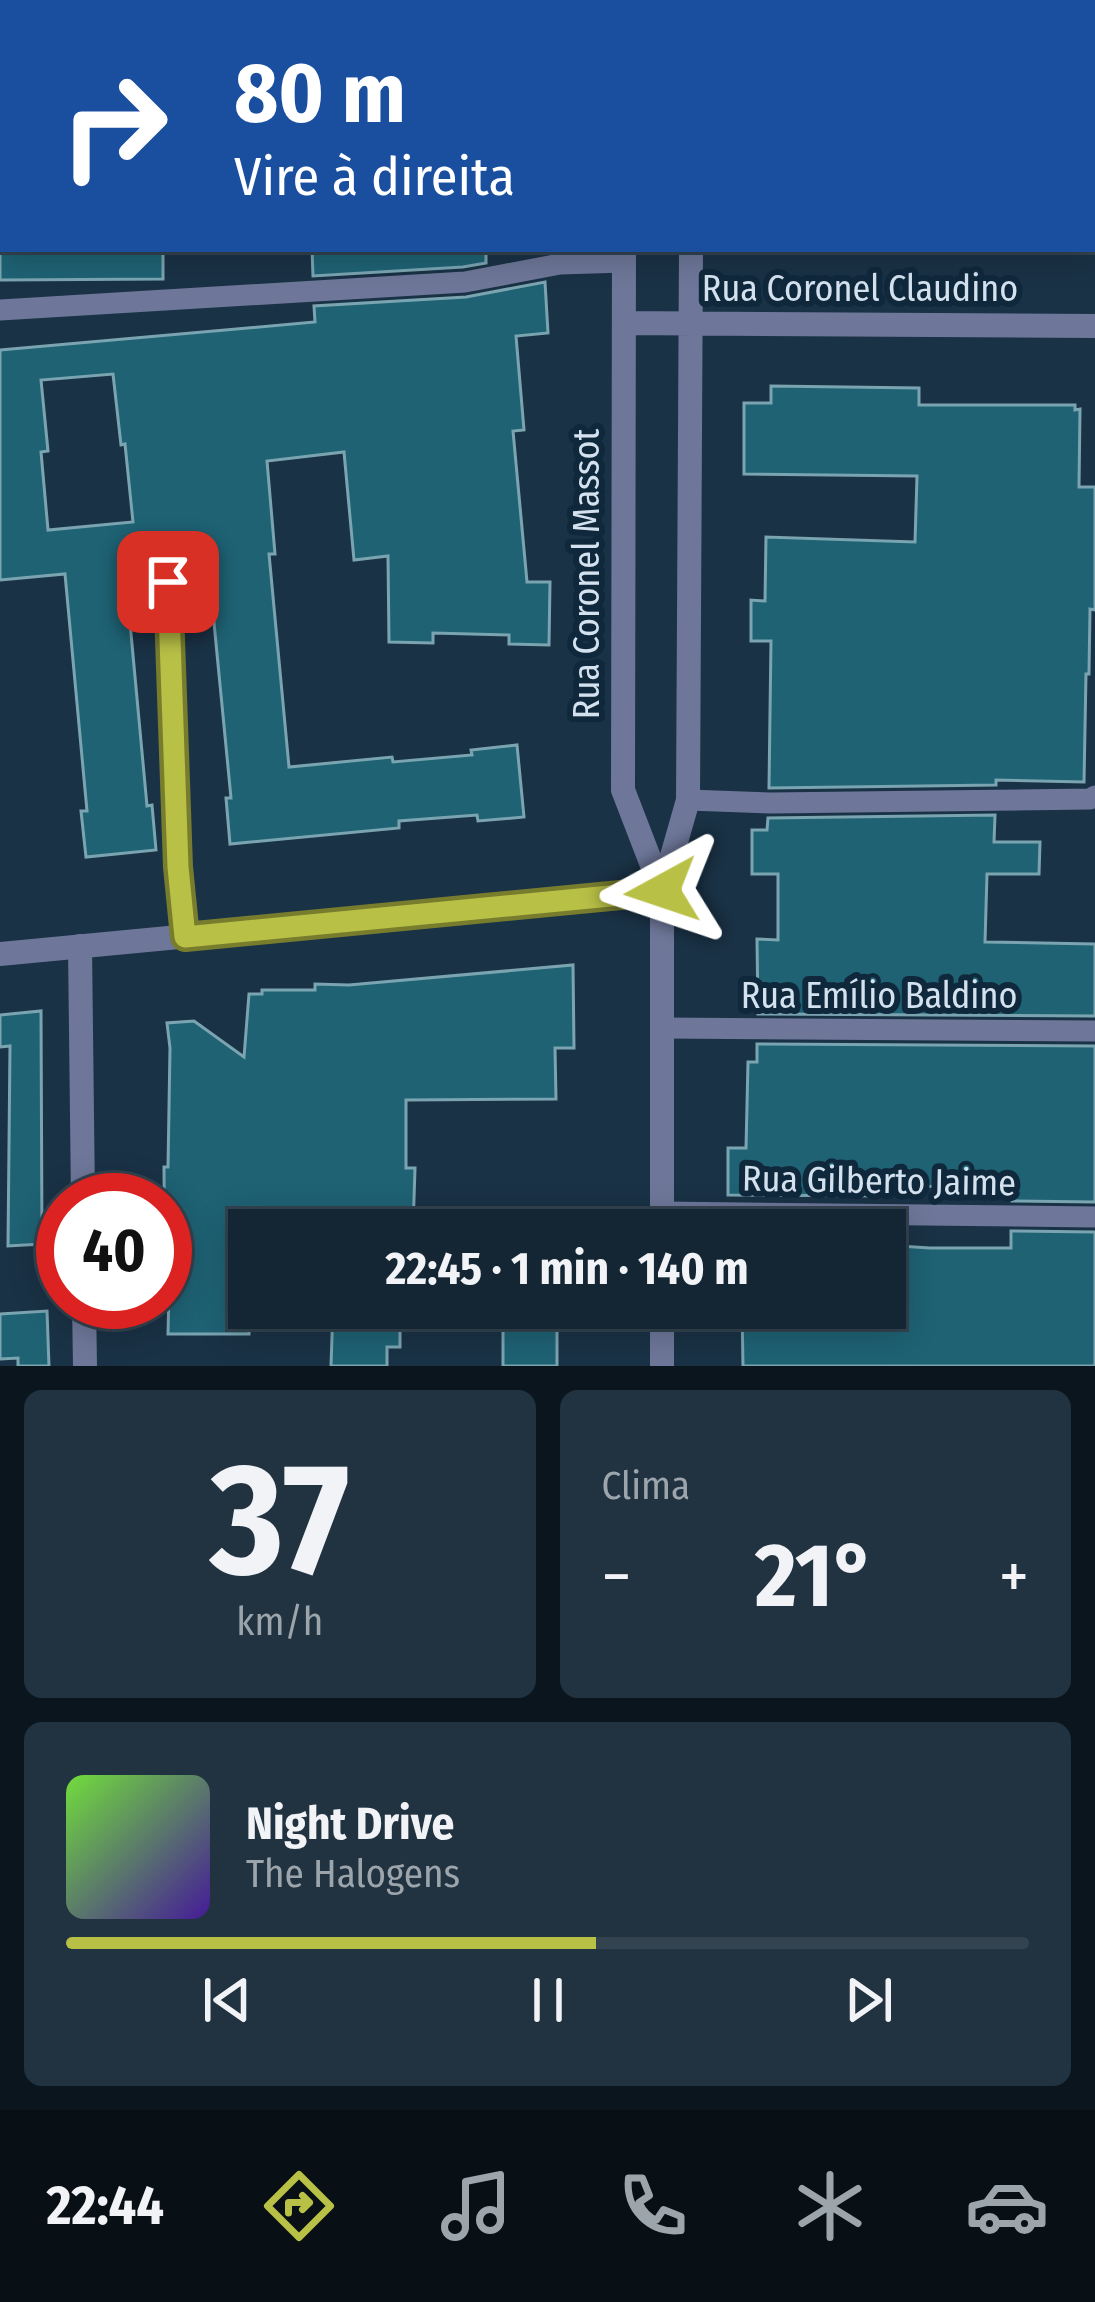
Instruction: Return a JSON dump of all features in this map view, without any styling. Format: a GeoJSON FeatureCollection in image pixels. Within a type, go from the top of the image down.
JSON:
{"type":"FeatureCollection","features":[{"type":"Feature","properties":{"kind":"street","name":"Rua Coronel Massot"},"geometry":{"type":"LineString","coordinates":[[662,1209],[662,891],[688,800],[691,252]]}},
{"type":"Feature","properties":{"kind":"street","name":"Rua Coronel Massot"},"geometry":{"type":"LineString","coordinates":[[624,255],[622,790],[662,891]]}},
{"type":"Feature","properties":{"kind":"street","name":"Rua Coronel Claudino"},"geometry":{"type":"LineString","coordinates":[[624,323],[1095,326]]}},
{"type":"Feature","properties":{"kind":"street"},"geometry":{"type":"LineString","coordinates":[[168,582],[178,867],[185,937]]}},
{"type":"Feature","properties":{"kind":"street"},"geometry":{"type":"LineString","coordinates":[[0,954],[662,891]]}},
{"type":"Feature","properties":{"kind":"street"},"geometry":{"type":"LineString","coordinates":[[80,946],[82,1173]]}},
{"type":"Feature","properties":{"kind":"street"},"geometry":{"type":"LineString","coordinates":[[84,1329],[85,1366]]}},
{"type":"Feature","properties":{"kind":"street"},"geometry":{"type":"LineString","coordinates":[[662,1329],[662,1366]]}},
{"type":"Feature","properties":{"kind":"lane"},"geometry":{"type":"LineString","coordinates":[[0,310],[464,282],[624,255]]}},
{"type":"Feature","properties":{"kind":"lane"},"geometry":{"type":"LineString","coordinates":[[688,800],[1095,796]]}},
{"type":"Feature","properties":{"kind":"lane","name":"Rua Emílio Baldino"},"geometry":{"type":"LineString","coordinates":[[662,1028],[1095,1031]]}},
{"type":"Feature","properties":{"kind":"lane","name":"Rua Gilberto Jaime"},"geometry":{"type":"LineString","coordinates":[[906,1219],[1095,1217]]}},
{"type":"Feature","properties":{"kind":"building"},"geometry":{"type":"Polygon","coordinates":[[[0,252],[163,252],[163,279],[0,280],[0,252]]]}},
{"type":"Feature","properties":{"kind":"building"},"geometry":{"type":"Polygon","coordinates":[[[312,252],[486,252],[486,263],[463,267],[313,276],[312,252]]]}},
{"type":"Feature","properties":{"kind":"building"},"geometry":{"type":"Polygon","coordinates":[[[545,282],[548,333],[516,336],[524,430],[513,431],[527,582],[550,582],[549,645],[509,644],[509,635],[433,633],[433,643],[389,642],[388,556],[354,560],[344,452],[267,461],[275,554],[269,554],[289,767],[472,755],[471,750],[517,745],[524,817],[399,821],[399,828],[230,844],[226,798],[231,798],[208,561],[125,569],[147,806],[152,805],[156,850],[86,857],[81,811],[87,811],[65,574],[0,580],[0,350],[315,322],[314,306],[466,297],[545,282]],[[113,374],[41,380],[48,451],[41,452],[48,530],[133,522],[125,444],[121,445],[113,374]]]}},
{"type":"Feature","properties":{"kind":"building"},"geometry":{"type":"Polygon","coordinates":[[[771,386],[919,388],[919,405],[1075,405],[1075,410],[1080,409],[1079,487],[1095,487],[1095,610],[1090,609],[1084,782],[996,780],[996,785],[769,788],[771,641],[751,641],[751,600],[765,601],[766,537],[915,542],[917,476],[744,474],[744,403],[771,403],[771,386]]]}},
{"type":"Feature","properties":{"kind":"building"},"geometry":{"type":"Polygon","coordinates":[[[995,815],[994,842],[1040,842],[1039,874],[987,874],[985,942],[1095,944],[1095,1016],[758,1014],[757,939],[778,940],[778,874],[752,874],[752,830],[767,830],[768,818],[995,815]]]}},
{"type":"Feature","properties":{"kind":"building"},"geometry":{"type":"Polygon","coordinates":[[[573,965],[574,1048],[555,1048],[556,1099],[406,1100],[406,1168],[415,1168],[414,1209],[228,1209],[228,1329],[249,1329],[249,1334],[168,1334],[168,1329],[192,1329],[192,1173],[164,1173],[168,1167],[167,1023],[194,1021],[244,1057],[249,994],[315,990],[315,984],[573,965]]]}},
{"type":"Feature","properties":{"kind":"building"},"geometry":{"type":"Polygon","coordinates":[[[41,1011],[42,1173],[36,1173],[36,1244],[8,1246],[10,1046],[0,1047],[0,1015],[41,1011]]]}},
{"type":"Feature","properties":{"kind":"building"},"geometry":{"type":"Polygon","coordinates":[[[757,1044],[1095,1046],[1095,1202],[1012,1201],[1012,1187],[889,1186],[889,1196],[728,1195],[728,1148],[746,1148],[748,1062],[757,1062],[757,1044]]]}},
{"type":"Feature","properties":{"kind":"building"},"geometry":{"type":"Polygon","coordinates":[[[1011,1231],[1095,1232],[1095,1366],[743,1366],[742,1329],[906,1329],[906,1246],[1011,1248],[1011,1231]]]}},
{"type":"Feature","properties":{"kind":"building"},"geometry":{"type":"Polygon","coordinates":[[[36,1312],[36,1329],[48,1329],[49,1366],[18,1366],[18,1358],[0,1359],[0,1314],[36,1312]]]}},
{"type":"Feature","properties":{"kind":"building"},"geometry":{"type":"Polygon","coordinates":[[[332,1329],[400,1329],[400,1347],[387,1347],[387,1366],[331,1366],[332,1329]]]}},
{"type":"Feature","properties":{"kind":"building"},"geometry":{"type":"Polygon","coordinates":[[[503,1329],[557,1329],[557,1366],[503,1366],[503,1329]]]}},
{"type":"Feature","properties":{"kind":"route"},"geometry":{"type":"LineString","coordinates":[[168,582],[178,867],[185,937],[662,891]]}}]}
